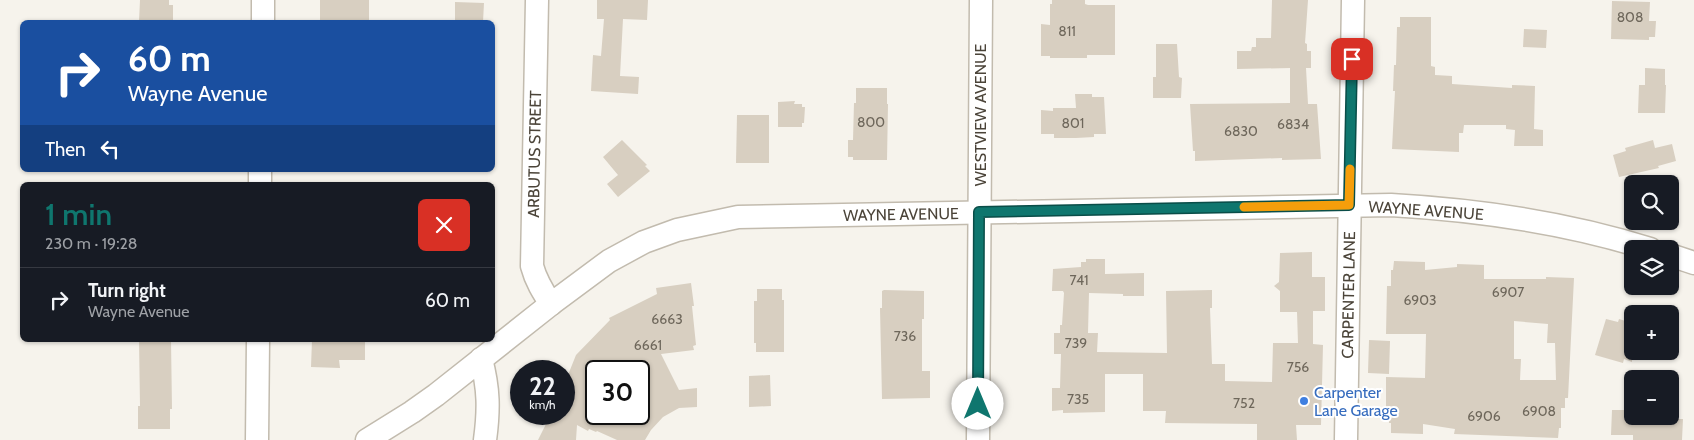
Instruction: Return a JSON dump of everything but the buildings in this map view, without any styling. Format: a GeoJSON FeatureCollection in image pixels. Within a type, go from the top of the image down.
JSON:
{"type":"FeatureCollection","features":[{"type":"Feature","properties":{"kind":"street"},"geometry":{"type":"LineString","coordinates":[[263,0],[263,20]]}},
{"type":"Feature","properties":{"kind":"street","name":"ARBUTUS STREET"},"geometry":{"type":"LineString","coordinates":[[537,0],[532,266],[538,284],[551,304]]}},
{"type":"Feature","properties":{"kind":"street","name":"WESTVIEW AVENUE"},"geometry":{"type":"LineString","coordinates":[[978,440],[980,0]]}},
{"type":"Feature","properties":{"kind":"street","name":"CARPENTER LANE"},"geometry":{"type":"LineString","coordinates":[[1346,440],[1353,0]]}},
{"type":"Feature","properties":{"kind":"street","name":"WAYNE AVENUE"},"geometry":{"type":"LineString","coordinates":[[367,440],[412,412],[609,261],[644,242],[677,230],[738,217],[1391,205],[1528,219],[1576,228],[1624,242]]}},
{"type":"Feature","properties":{"kind":"street"},"geometry":{"type":"LineString","coordinates":[[1679,258],[1694,263]]}},
{"type":"Feature","properties":{"kind":"street"},"geometry":{"type":"LineString","coordinates":[[257,440],[258,342]]}},
{"type":"Feature","properties":{"kind":"street"},"geometry":{"type":"LineString","coordinates":[[481,359],[488,393],[489,409],[485,440]]}},
{"type":"Feature","properties":{"kind":"slow traffic"},"geometry":{"type":"LineString","coordinates":[[1244,207],[1349,205],[1350,169]]}},
{"type":"Feature","properties":{"kind":"place","name":"Carpenter Lane Garage"},"geometry":{"type":"Point","coordinates":[1304,401]}},
{"type":"Feature","properties":{"kind":"route"},"geometry":{"type":"LineString","coordinates":[[978,404],[979,212],[1349,205],[1352,59]]}}]}
